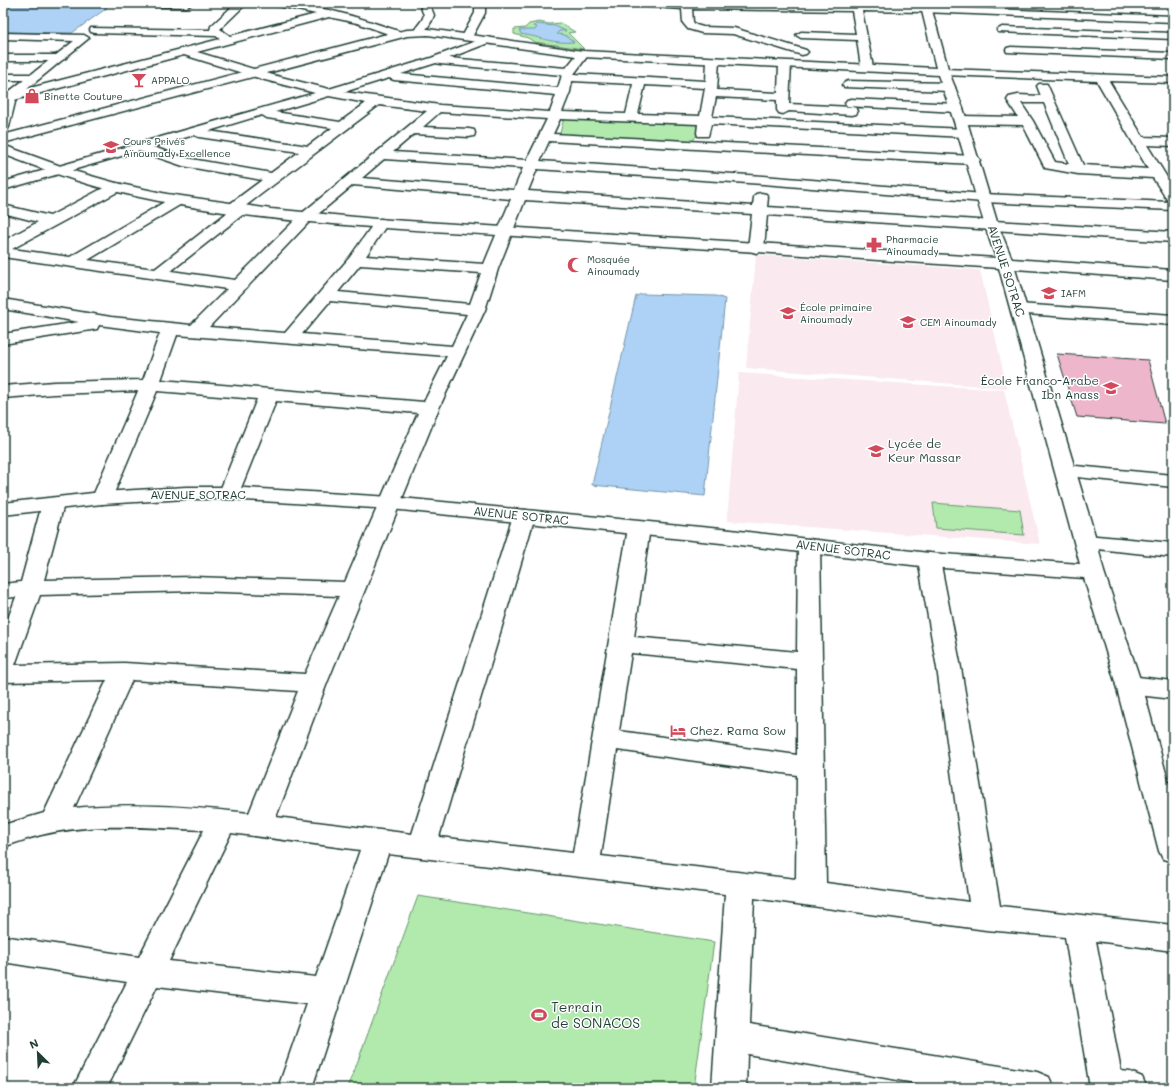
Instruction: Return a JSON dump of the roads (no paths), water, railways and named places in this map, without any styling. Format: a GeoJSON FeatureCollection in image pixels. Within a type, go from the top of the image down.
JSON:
{"type":"FeatureCollection","features":[{"type":"Feature","properties":{"kind":"street"},"geometry":{"type":"LineString","coordinates":[[126,5],[157,3],[187,4]]}},
{"type":"Feature","properties":{"kind":"street"},"geometry":{"type":"LineString","coordinates":[[217,33],[215,28],[242,3]]}},
{"type":"Feature","properties":{"kind":"street"},"geometry":{"type":"LineString","coordinates":[[418,32],[429,19],[430,15],[424,3]]}},
{"type":"Feature","properties":{"kind":"street"},"geometry":{"type":"LineString","coordinates":[[468,38],[480,13],[480,3]]}},
{"type":"Feature","properties":{"kind":"street"},"geometry":{"type":"LineString","coordinates":[[638,3],[686,5],[748,4],[926,7],[993,12],[1173,19]]}},
{"type":"Feature","properties":{"kind":"street"},"geometry":{"type":"LineString","coordinates":[[1042,3],[1046,14]]}},
{"type":"Feature","properties":{"kind":"street"},"geometry":{"type":"LineString","coordinates":[[175,13],[187,4]]}},
{"type":"Feature","properties":{"kind":"street"},"geometry":{"type":"LineString","coordinates":[[284,4],[360,21],[397,34]]}},
{"type":"Feature","properties":{"kind":"street"},"geometry":{"type":"LineString","coordinates":[[686,5],[688,23],[692,28],[702,30],[734,31],[802,52]]}},
{"type":"Feature","properties":{"kind":"street"},"geometry":{"type":"LineString","coordinates":[[803,65],[801,28],[804,5]]}},
{"type":"Feature","properties":{"kind":"street"},"geometry":{"type":"LineString","coordinates":[[277,28],[298,7]]}},
{"type":"Feature","properties":{"kind":"street"},"geometry":{"type":"LineString","coordinates":[[856,7],[867,67]]}},
{"type":"Feature","properties":{"kind":"street","name":"AVENUE SOTRAC"},"geometry":{"type":"LineString","coordinates":[[3,509],[102,498],[186,493],[229,493],[390,503],[639,528],[929,560],[1093,572],[1086,542],[1005,262],[991,225],[961,120],[946,79],[926,7]]}},
{"type":"Feature","properties":{"kind":"street"},"geometry":{"type":"LineString","coordinates":[[993,12],[1023,75]]}},
{"type":"Feature","properties":{"kind":"street"},"geometry":{"type":"LineString","coordinates":[[6,98],[230,41],[329,14]]}},
{"type":"Feature","properties":{"kind":"street"},"geometry":{"type":"LineString","coordinates":[[3,127],[6,98],[60,58],[106,21]]}},
{"type":"Feature","properties":{"kind":"street"},"geometry":{"type":"LineString","coordinates":[[152,31],[164,22]]}},
{"type":"Feature","properties":{"kind":"street"},"geometry":{"type":"LineString","coordinates":[[801,28],[861,37]]}},
{"type":"Feature","properties":{"kind":"street"},"geometry":{"type":"LineString","coordinates":[[95,30],[217,33],[230,41]]}},
{"type":"Feature","properties":{"kind":"street"},"geometry":{"type":"LineString","coordinates":[[1002,30],[1173,36],[1098,53]]}},
{"type":"Feature","properties":{"kind":"street"},"geometry":{"type":"LineString","coordinates":[[3,139],[397,34],[418,32],[583,54],[867,67],[946,79]]}},
{"type":"Feature","properties":{"kind":"street"},"geometry":{"type":"LineString","coordinates":[[3,36],[84,38]]}},
{"type":"Feature","properties":{"kind":"street"},"geometry":{"type":"LineString","coordinates":[[3,186],[384,76],[435,60],[487,40]]}},
{"type":"Feature","properties":{"kind":"street"},"geometry":{"type":"LineString","coordinates":[[1145,42],[1173,52]]}},
{"type":"Feature","properties":{"kind":"street"},"geometry":{"type":"LineString","coordinates":[[1011,50],[1173,56]]}},
{"type":"Feature","properties":{"kind":"street"},"geometry":{"type":"LineString","coordinates":[[186,52],[251,74],[330,92],[438,108],[480,111],[556,116],[706,120],[855,127],[1055,114]]}},
{"type":"Feature","properties":{"kind":"street"},"geometry":{"type":"LineString","coordinates":[[258,826],[314,684],[430,408],[458,352],[476,310],[490,269],[532,164],[556,116],[569,74],[583,54]]}},
{"type":"Feature","properties":{"kind":"street"},"geometry":{"type":"LineString","coordinates":[[3,58],[60,58]]}},
{"type":"Feature","properties":{"kind":"street"},"geometry":{"type":"LineString","coordinates":[[435,60],[711,89],[784,102],[852,107],[961,120]]}},
{"type":"Feature","properties":{"kind":"street"},"geometry":{"type":"LineString","coordinates":[[701,146],[711,89],[713,61]]}},
{"type":"Feature","properties":{"kind":"street"},"geometry":{"type":"LineString","coordinates":[[781,124],[784,102],[785,64]]}},
{"type":"Feature","properties":{"kind":"street"},"geometry":{"type":"LineString","coordinates":[[844,66],[855,127]]}},
{"type":"Feature","properties":{"kind":"street"},"geometry":{"type":"LineString","coordinates":[[848,85],[1023,75],[1172,82]]}},
{"type":"Feature","properties":{"kind":"street"},"geometry":{"type":"LineString","coordinates":[[384,76],[564,92]]}},
{"type":"Feature","properties":{"kind":"street"},"geometry":{"type":"LineString","coordinates":[[1039,76],[1078,170]]}},
{"type":"Feature","properties":{"kind":"street"},"geometry":{"type":"LineString","coordinates":[[3,77],[35,77]]}},
{"type":"Feature","properties":{"kind":"street"},"geometry":{"type":"LineString","coordinates":[[1102,78],[1139,141],[1155,172],[1173,198]]}},
{"type":"Feature","properties":{"kind":"street"},"geometry":{"type":"LineString","coordinates":[[631,118],[640,81]]}},
{"type":"Feature","properties":{"kind":"street"},"geometry":{"type":"LineString","coordinates":[[1048,100],[1014,99],[1013,101],[1031,115],[1049,164],[1056,168],[1155,172],[1173,170]]}},
{"type":"Feature","properties":{"kind":"street"},"geometry":{"type":"LineString","coordinates":[[158,274],[272,177],[378,100]]}},
{"type":"Feature","properties":{"kind":"street"},"geometry":{"type":"LineString","coordinates":[[196,330],[306,217],[383,155],[438,108]]}},
{"type":"Feature","properties":{"kind":"street"},"geometry":{"type":"LineString","coordinates":[[454,160],[480,111]]}},
{"type":"Feature","properties":{"kind":"street"},"geometry":{"type":"LineString","coordinates":[[260,112],[343,126]]}},
{"type":"Feature","properties":{"kind":"street"},"geometry":{"type":"LineString","coordinates":[[840,126],[840,153]]}},
{"type":"Feature","properties":{"kind":"street"},"geometry":{"type":"LineString","coordinates":[[412,130],[468,133]]}},
{"type":"Feature","properties":{"kind":"street"},"geometry":{"type":"LineString","coordinates":[[192,132],[310,150]]}},
{"type":"Feature","properties":{"kind":"street"},"geometry":{"type":"LineString","coordinates":[[545,137],[973,160]]}},
{"type":"Feature","properties":{"kind":"street"},"geometry":{"type":"LineString","coordinates":[[1139,141],[1173,142]]}},
{"type":"Feature","properties":{"kind":"street"},"geometry":{"type":"LineString","coordinates":[[141,146],[183,162],[272,177]]}},
{"type":"Feature","properties":{"kind":"street"},"geometry":{"type":"LineString","coordinates":[[3,149],[60,170],[116,187],[178,200],[236,209],[306,217],[756,248],[1005,262],[1173,275]]}},
{"type":"Feature","properties":{"kind":"street"},"geometry":{"type":"LineString","coordinates":[[383,155],[532,164],[764,174],[984,198],[1173,206]]}},
{"type":"Feature","properties":{"kind":"street"},"geometry":{"type":"LineString","coordinates":[[756,248],[764,174]]}},
{"type":"Feature","properties":{"kind":"street"},"geometry":{"type":"LineString","coordinates":[[351,181],[520,195],[1173,237]]}},
{"type":"Feature","properties":{"kind":"street"},"geometry":{"type":"LineString","coordinates":[[3,247],[116,187]]}},
{"type":"Feature","properties":{"kind":"street"},"geometry":{"type":"LineString","coordinates":[[73,262],[178,200]]}},
{"type":"Feature","properties":{"kind":"street"},"geometry":{"type":"LineString","coordinates":[[3,209],[50,221]]}},
{"type":"Feature","properties":{"kind":"street"},"geometry":{"type":"LineString","coordinates":[[291,337],[356,260],[381,222]]}},
{"type":"Feature","properties":{"kind":"street"},"geometry":{"type":"LineString","coordinates":[[3,252],[240,286]]}},
{"type":"Feature","properties":{"kind":"street"},"geometry":{"type":"LineString","coordinates":[[356,260],[490,269]]}},
{"type":"Feature","properties":{"kind":"street"},"geometry":{"type":"LineString","coordinates":[[326,296],[476,310]]}},
{"type":"Feature","properties":{"kind":"street"},"geometry":{"type":"LineString","coordinates":[[3,304],[111,322],[170,329],[291,337],[458,352]]}},
{"type":"Feature","properties":{"kind":"street"},"geometry":{"type":"LineString","coordinates":[[1018,309],[1173,320]]}},
{"type":"Feature","properties":{"kind":"street"},"geometry":{"type":"LineString","coordinates":[[3,339],[111,322]]}},
{"type":"Feature","properties":{"kind":"street"},"geometry":{"type":"LineString","coordinates":[[102,498],[150,385],[170,329]]}},
{"type":"Feature","properties":{"kind":"street"},"geometry":{"type":"LineString","coordinates":[[3,392],[54,388],[150,385],[430,408]]}},
{"type":"Feature","properties":{"kind":"street"},"geometry":{"type":"LineString","coordinates":[[229,493],[269,394]]}},
{"type":"Feature","properties":{"kind":"street"},"geometry":{"type":"LineString","coordinates":[[1065,471],[1173,481]]}},
{"type":"Feature","properties":{"kind":"street"},"geometry":{"type":"LineString","coordinates":[[3,664],[31,588],[52,504]]}},
{"type":"Feature","properties":{"kind":"street"},"geometry":{"type":"LineString","coordinates":[[422,846],[524,516]]}},
{"type":"Feature","properties":{"kind":"street"},"geometry":{"type":"LineString","coordinates":[[585,866],[639,528]]}},
{"type":"Feature","properties":{"kind":"street"},"geometry":{"type":"LineString","coordinates":[[1086,542],[1173,550]]}},
{"type":"Feature","properties":{"kind":"street"},"geometry":{"type":"LineString","coordinates":[[809,546],[811,662],[811,893]]}},
{"type":"Feature","properties":{"kind":"street"},"geometry":{"type":"LineString","coordinates":[[929,560],[949,668],[986,917]]}},
{"type":"Feature","properties":{"kind":"street"},"geometry":{"type":"LineString","coordinates":[[1093,572],[1165,791],[1173,851]]}},
{"type":"Feature","properties":{"kind":"street"},"geometry":{"type":"LineString","coordinates":[[3,591],[31,588],[193,584],[354,589]]}},
{"type":"Feature","properties":{"kind":"street"},"geometry":{"type":"LineString","coordinates":[[620,644],[811,662]]}},
{"type":"Feature","properties":{"kind":"street"},"geometry":{"type":"LineString","coordinates":[[3,674],[124,671],[314,684]]}},
{"type":"Feature","properties":{"kind":"street"},"geometry":{"type":"LineString","coordinates":[[54,821],[124,671]]}},
{"type":"Feature","properties":{"kind":"street"},"geometry":{"type":"LineString","coordinates":[[1129,685],[1173,690]]}},
{"type":"Feature","properties":{"kind":"street"},"geometry":{"type":"LineString","coordinates":[[606,739],[811,767]]}},
{"type":"Feature","properties":{"kind":"street"},"geometry":{"type":"LineString","coordinates":[[5,831],[83,817],[124,816],[223,821],[376,843],[422,846],[811,893],[986,917],[1078,926],[1173,938]]}},
{"type":"Feature","properties":{"kind":"street"},"geometry":{"type":"LineString","coordinates":[[90,1088],[223,821]]}},
{"type":"Feature","properties":{"kind":"street"},"geometry":{"type":"LineString","coordinates":[[295,1088],[376,843]]}},
{"type":"Feature","properties":{"kind":"street"},"geometry":{"type":"LineString","coordinates":[[729,1088],[740,885]]}},
{"type":"Feature","properties":{"kind":"street"},"geometry":{"type":"LineString","coordinates":[[1078,926],[1115,1087]]}},
{"type":"Feature","properties":{"kind":"street"},"geometry":{"type":"LineString","coordinates":[[3,949],[149,972],[328,992]]}},
{"type":"Feature","properties":{"kind":"street"},"geometry":{"type":"LineString","coordinates":[[732,1037],[1037,1088]]}},
{"type":"Feature","properties":{"kind":"water"},"geometry":{"type":"Polygon","coordinates":[[[3,5],[107,8],[72,33],[3,32],[3,5]]]}},
{"type":"Feature","properties":{"kind":"water"},"geometry":{"type":"Polygon","coordinates":[[[537,24],[555,26],[566,31],[559,31],[557,34],[565,35],[574,42],[547,40],[521,34],[519,30],[535,30],[537,27],[533,26],[537,24]]]}},
{"type":"Feature","properties":{"kind":"water"},"geometry":{"type":"Polygon","coordinates":[[[642,294],[716,296],[725,299],[705,496],[592,485],[636,296],[642,294]]]}},
{"type":"Feature","properties":{"kind":"place","name":"APPALO"},"geometry":{"type":"Point","coordinates":[139,80]}},
{"type":"Feature","properties":{"kind":"place","name":"Binette Couture"},"geometry":{"type":"Point","coordinates":[32,96]}},
{"type":"Feature","properties":{"kind":"place","name":"Cours Privés Aïnoumady Excellence"},"geometry":{"type":"Point","coordinates":[111,147]}},
{"type":"Feature","properties":{"kind":"place","name":"Pharmacie Ainoumady"},"geometry":{"type":"Point","coordinates":[874,245]}},
{"type":"Feature","properties":{"kind":"place","name":"Mosquée Ainoumady"},"geometry":{"type":"Point","coordinates":[575,265]}},
{"type":"Feature","properties":{"kind":"place","name":"IAFM"},"geometry":{"type":"Point","coordinates":[1049,293]}},
{"type":"Feature","properties":{"kind":"place","name":"École primaire Ainoumady"},"geometry":{"type":"Point","coordinates":[788,313]}},
{"type":"Feature","properties":{"kind":"place","name":"CEM Ainoumady"},"geometry":{"type":"Point","coordinates":[908,322]}},
{"type":"Feature","properties":{"kind":"place","name":"École Franco-Arabe Ibn Anass"},"geometry":{"type":"Point","coordinates":[1111,388]}},
{"type":"Feature","properties":{"kind":"place","name":"Lycée de Keur Massar"},"geometry":{"type":"Point","coordinates":[876,451]}},
{"type":"Feature","properties":{"kind":"place","name":"Chez. Rama Sow"},"geometry":{"type":"Point","coordinates":[678,731]}},
{"type":"Feature","properties":{"kind":"place","name":"Terrain de SONACOS"},"geometry":{"type":"Point","coordinates":[539,1015]}}]}
